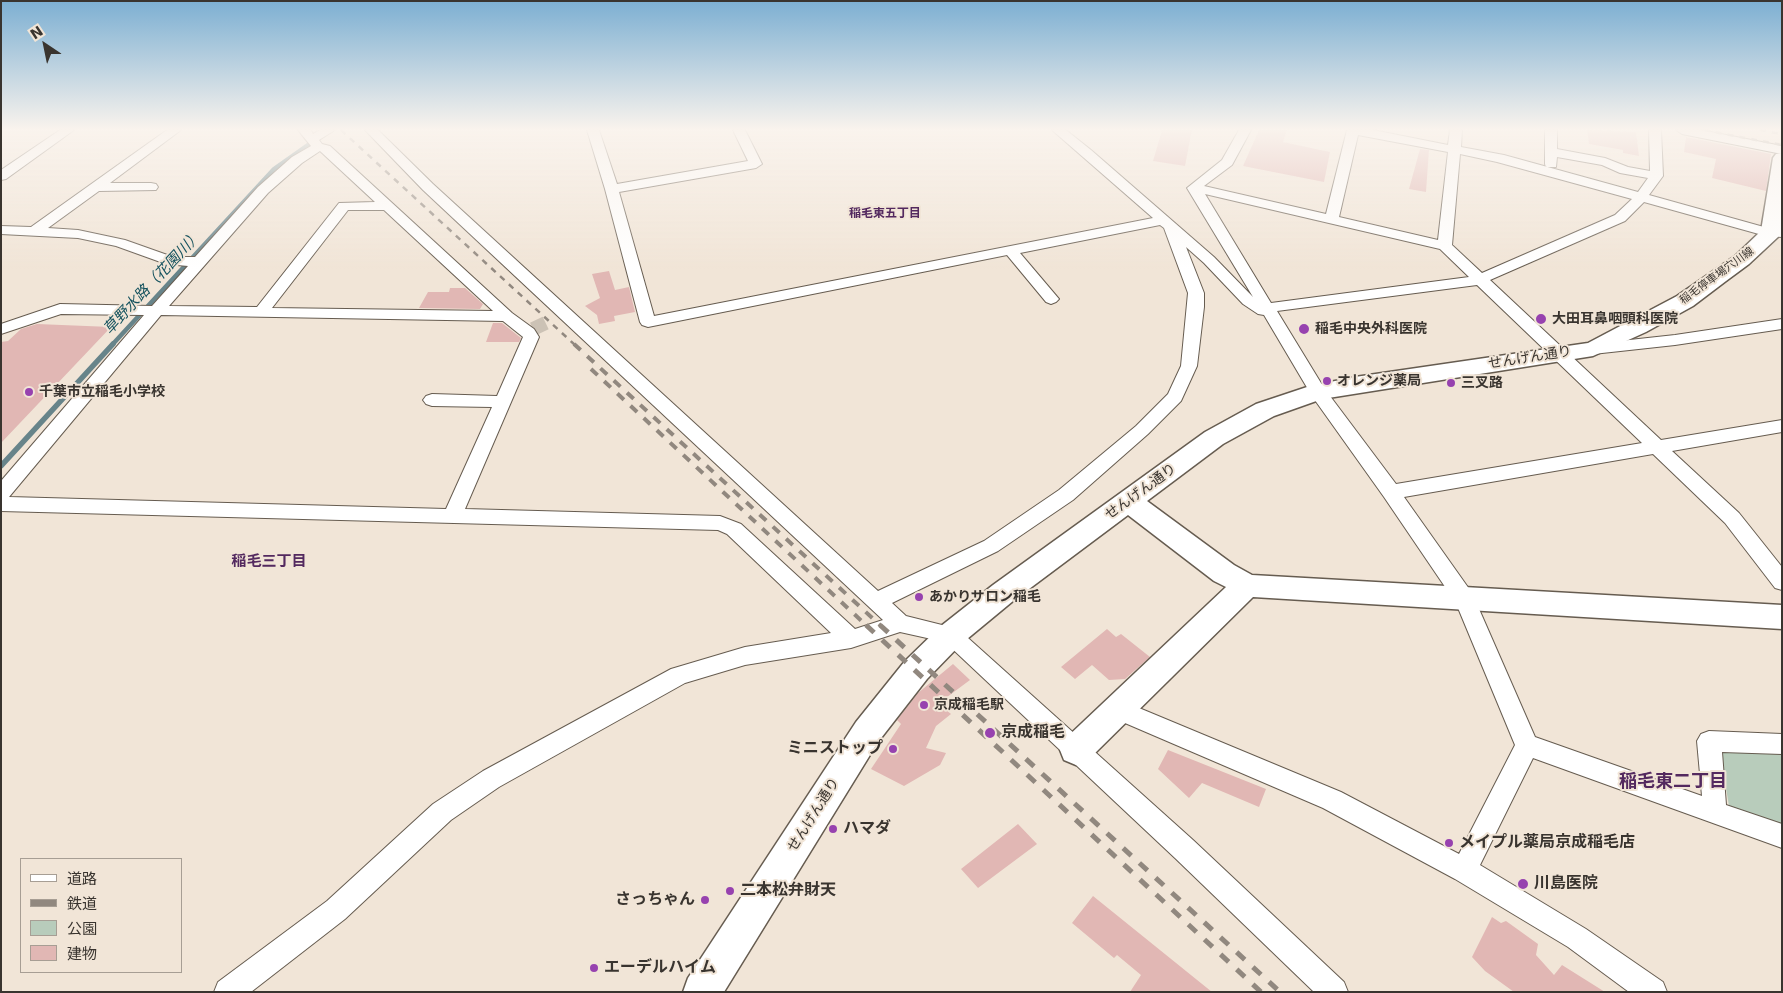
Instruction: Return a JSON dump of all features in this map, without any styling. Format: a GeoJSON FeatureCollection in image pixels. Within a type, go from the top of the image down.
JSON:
{"type":"FeatureCollection","features":[{"type":"Feature","properties":{"kind":"main road"},"geometry":{"type":"LineString","coordinates":[[1776,233],[1781,176]]}},
{"type":"Feature","properties":{"kind":"main road","name":"稲毛停車場穴川線"},"geometry":{"type":"LineString","coordinates":[[1593,349],[1685,301],[1776,233]]}},
{"type":"Feature","properties":{"kind":"main road","name":"せんげん通り"},"geometry":{"type":"LineString","coordinates":[[702,992],[867,732],[916,670],[950,635],[1003,593],[1214,438],[1236,424],[1273,407],[1318,392],[1593,349]]}},
{"type":"Feature","properties":{"kind":"main road"},"geometry":{"type":"LineString","coordinates":[[1128,501],[1224,573],[1247,585],[1266,588],[1782,617]]}},
{"type":"Feature","properties":{"kind":"main road"},"geometry":{"type":"LineString","coordinates":[[1076,750],[1247,585]]}},
{"type":"Feature","properties":{"kind":"street"},"geometry":{"type":"LineString","coordinates":[[36,231],[112,176]]}},
{"type":"Feature","properties":{"kind":"street"},"geometry":{"type":"LineString","coordinates":[[1,494],[156,312],[269,184],[278,176]]}},
{"type":"Feature","properties":{"kind":"street"},"geometry":{"type":"LineString","coordinates":[[356,176],[507,316],[530,330],[530,337],[453,515]]}},
{"type":"Feature","properties":{"kind":"street"},"geometry":{"type":"LineString","coordinates":[[417,176],[559,316],[878,600],[900,623]]}},
{"type":"Feature","properties":{"kind":"street"},"geometry":{"type":"LineString","coordinates":[[608,176],[648,322],[1010,250],[1167,224]]}},
{"type":"Feature","properties":{"kind":"street"},"geometry":{"type":"LineString","coordinates":[[612,189],[685,176]]}},
{"type":"Feature","properties":{"kind":"street"},"geometry":{"type":"LineString","coordinates":[[1114,176],[1209,260],[1248,301],[1267,311],[1478,280],[1620,218],[1641,197],[1656,176]]}},
{"type":"Feature","properties":{"kind":"street"},"geometry":{"type":"LineString","coordinates":[[1194,188],[1209,176]]}},
{"type":"Feature","properties":{"kind":"street"},"geometry":{"type":"LineString","coordinates":[[1331,220],[1342,176]]}},
{"type":"Feature","properties":{"kind":"street"},"geometry":{"type":"LineString","coordinates":[[1445,246],[1451,176]]}},
{"type":"Feature","properties":{"kind":"street"},"geometry":{"type":"LineString","coordinates":[[1567,176],[1776,233]]}},
{"type":"Feature","properties":{"kind":"street"},"geometry":{"type":"LineString","coordinates":[[98,187],[151,187]]}},
{"type":"Feature","properties":{"kind":"street"},"geometry":{"type":"LineString","coordinates":[[1194,188],[1445,246],[1478,280],[1732,518],[1782,582]]}},
{"type":"Feature","properties":{"kind":"street"},"geometry":{"type":"LineString","coordinates":[[1194,188],[1267,311],[1318,392],[1392,492],[1465,599],[1527,745],[1782,836]]}},
{"type":"Feature","properties":{"kind":"street"},"geometry":{"type":"LineString","coordinates":[[260,312],[344,206],[389,206]]}},
{"type":"Feature","properties":{"kind":"street"},"geometry":{"type":"LineString","coordinates":[[878,600],[991,546],[1074,489],[1142,430],[1175,397],[1189,366],[1196,293],[1167,224]]}},
{"type":"Feature","properties":{"kind":"street"},"geometry":{"type":"LineString","coordinates":[[1,230],[78,234],[120,243],[170,261],[201,262]]}},
{"type":"Feature","properties":{"kind":"street"},"geometry":{"type":"LineString","coordinates":[[1010,250],[1050,299]]}},
{"type":"Feature","properties":{"kind":"street"},"geometry":{"type":"LineString","coordinates":[[1,330],[60,309],[507,316]]}},
{"type":"Feature","properties":{"kind":"street","name":"せんげん通り"},"geometry":{"type":"LineString","coordinates":[[1593,349],[1675,340],[1782,324]]}},
{"type":"Feature","properties":{"kind":"street"},"geometry":{"type":"LineString","coordinates":[[432,400],[502,402]]}},
{"type":"Feature","properties":{"kind":"street"},"geometry":{"type":"LineString","coordinates":[[1392,492],[1782,426]]}},
{"type":"Feature","properties":{"kind":"street"},"geometry":{"type":"LineString","coordinates":[[1,504],[720,523],[734,529],[851,639]]}},
{"type":"Feature","properties":{"kind":"street"},"geometry":{"type":"LineString","coordinates":[[228,992],[336,910],[442,812],[491,779],[678,676],[745,656],[851,639],[900,623],[950,635],[1184,849],[1334,992]]}},
{"type":"Feature","properties":{"kind":"street"},"geometry":{"type":"LineString","coordinates":[[1119,710],[1332,800],[1464,870],[1576,938],[1653,992]]}},
{"type":"Feature","properties":{"kind":"street"},"geometry":{"type":"LineString","coordinates":[[1715,813],[1709,741],[1782,744]]}},
{"type":"Feature","properties":{"kind":"street"},"geometry":{"type":"LineString","coordinates":[[1464,870],[1527,745]]}},
{"type":"Feature","properties":{"kind":"green space"},"geometry":{"type":"Polygon","coordinates":[[[1722,749],[1782,751],[1782,830],[1742,816],[1729,806],[1720,753],[1722,749]]]}},
{"type":"Feature","properties":{"kind":"building"},"geometry":{"type":"Polygon","coordinates":[[[1295,176],[1325,176],[1324,182],[1295,176]]]}},
{"type":"Feature","properties":{"kind":"building"},"geometry":{"type":"Polygon","coordinates":[[[1412,176],[1427,176],[1426,192],[1409,189],[1412,176]]]}},
{"type":"Feature","properties":{"kind":"building"},"geometry":{"type":"Polygon","coordinates":[[[1712,176],[1768,176],[1766,191],[1712,178],[1712,176]]]}},
{"type":"Feature","properties":{"kind":"building"},"geometry":{"type":"Polygon","coordinates":[[[609,271],[615,290],[629,287],[635,312],[614,316],[615,321],[599,324],[597,315],[585,306],[600,298],[592,274],[609,271]]]}},
{"type":"Feature","properties":{"kind":"building"},"geometry":{"type":"Polygon","coordinates":[[[450,288],[465,288],[483,304],[480,309],[419,308],[428,292],[449,292],[450,288]]]}},
{"type":"Feature","properties":{"kind":"building"},"geometry":{"type":"Polygon","coordinates":[[[493,323],[502,323],[521,338],[519,342],[486,342],[493,323]]]}},
{"type":"Feature","properties":{"kind":"building","name":"千葉市立稲毛小学校"},"geometry":{"type":"Polygon","coordinates":[[[37,324],[111,327],[1,443],[1,342],[8,341],[21,329],[37,324]]]}},
{"type":"Feature","properties":{"kind":"building"},"geometry":{"type":"Polygon","coordinates":[[[1107,629],[1116,637],[1121,634],[1150,657],[1125,679],[1109,680],[1092,665],[1075,679],[1061,667],[1107,629]]]}},
{"type":"Feature","properties":{"kind":"building"},"geometry":{"type":"Polygon","coordinates":[[[953,664],[970,680],[939,703],[951,714],[936,726],[926,748],[946,753],[940,765],[904,786],[871,769],[901,724],[897,720],[918,693],[953,664]]]}},
{"type":"Feature","properties":{"kind":"building"},"geometry":{"type":"Polygon","coordinates":[[[1168,750],[1266,789],[1259,807],[1202,783],[1189,798],[1158,769],[1168,750]]]}},
{"type":"Feature","properties":{"kind":"building"},"geometry":{"type":"Polygon","coordinates":[[[1018,824],[1037,844],[978,888],[961,869],[1018,824]]]}},
{"type":"Feature","properties":{"kind":"building"},"geometry":{"type":"Polygon","coordinates":[[[1093,896],[1212,992],[1130,992],[1141,975],[1117,955],[1114,958],[1072,923],[1093,896]]]}},
{"type":"Feature","properties":{"kind":"building"},"geometry":{"type":"Polygon","coordinates":[[[1492,917],[1501,923],[1506,921],[1538,944],[1536,955],[1554,975],[1562,965],[1605,992],[1514,992],[1485,971],[1472,957],[1492,917]]]}},
{"type":"Feature","properties":{"kind":"waterway","name":"草野水路（花園川）"},"geometry":{"type":"LineString","coordinates":[[112,345],[267,176]]}},
{"type":"Feature","properties":{"kind":"waterway","name":"草野水路（花園川）"},"geometry":{"type":"LineString","coordinates":[[1,466],[113,344]]}},
{"type":"Feature","properties":{"kind":"tunnel"},"geometry":{"type":"LineString","coordinates":[[533,329],[552,320]]}},
{"type":"Feature","properties":{"kind":"railway"},"geometry":{"type":"LineString","coordinates":[[391,176],[575,345]]}},
{"type":"Feature","properties":{"kind":"railway"},"geometry":{"type":"LineString","coordinates":[[574,344],[881,626]]}},
{"type":"Feature","properties":{"kind":"railway"},"geometry":{"type":"LineString","coordinates":[[591,369],[867,626]]}},
{"type":"Feature","properties":{"kind":"railway"},"geometry":{"type":"LineString","coordinates":[[866,625],[1261,992]]}},
{"type":"Feature","properties":{"kind":"railway"},"geometry":{"type":"LineString","coordinates":[[880,625],[1280,992]]}},
{"type":"Feature","properties":{"kind":"place","name":"大田耳鼻咽頭科医院"},"geometry":{"type":"Point","coordinates":[1541,319]}},
{"type":"Feature","properties":{"kind":"place","name":"稲毛中央外科医院"},"geometry":{"type":"Point","coordinates":[1304,329]}},
{"type":"Feature","properties":{"kind":"place","name":"オレンジ薬局"},"geometry":{"type":"Point","coordinates":[1327,381]}},
{"type":"Feature","properties":{"kind":"place","name":"三叉路"},"geometry":{"type":"Point","coordinates":[1451,383]}},
{"type":"Feature","properties":{"kind":"place","name":"千葉市立稲毛小学校"},"geometry":{"type":"Point","coordinates":[29,392]}},
{"type":"Feature","properties":{"kind":"place","name":"あかりサロン稲毛"},"geometry":{"type":"Point","coordinates":[919,597]}},
{"type":"Feature","properties":{"kind":"place","name":"京成稲毛駅"},"geometry":{"type":"Point","coordinates":[924,705]}},
{"type":"Feature","properties":{"kind":"place","name":"京成稲毛"},"geometry":{"type":"Point","coordinates":[990,733]}},
{"type":"Feature","properties":{"kind":"place","name":"ミニストップ"},"geometry":{"type":"Point","coordinates":[893,749]}},
{"type":"Feature","properties":{"kind":"place","name":"ハマダ"},"geometry":{"type":"Point","coordinates":[833,829]}},
{"type":"Feature","properties":{"kind":"place","name":"メイプル薬局京成稲毛店"},"geometry":{"type":"Point","coordinates":[1449,843]}},
{"type":"Feature","properties":{"kind":"place","name":"川島医院"},"geometry":{"type":"Point","coordinates":[1523,884]}},
{"type":"Feature","properties":{"kind":"place","name":"二本松弁財天"},"geometry":{"type":"Point","coordinates":[730,891]}},
{"type":"Feature","properties":{"kind":"place","name":"さっちゃん"},"geometry":{"type":"Point","coordinates":[705,900]}},
{"type":"Feature","properties":{"kind":"place","name":"エーデルハイム"},"geometry":{"type":"Point","coordinates":[594,968]}},
{"type":"Feature","properties":{"kind":"district","name":"稲毛東五丁目"},"geometry":{"type":"Point","coordinates":[885,214]}},
{"type":"Feature","properties":{"kind":"district","name":"稲毛三丁目"},"geometry":{"type":"Point","coordinates":[269,562]}},
{"type":"Feature","properties":{"kind":"district","name":"稲毛東二丁目"},"geometry":{"type":"Point","coordinates":[1673,782]}}]}
